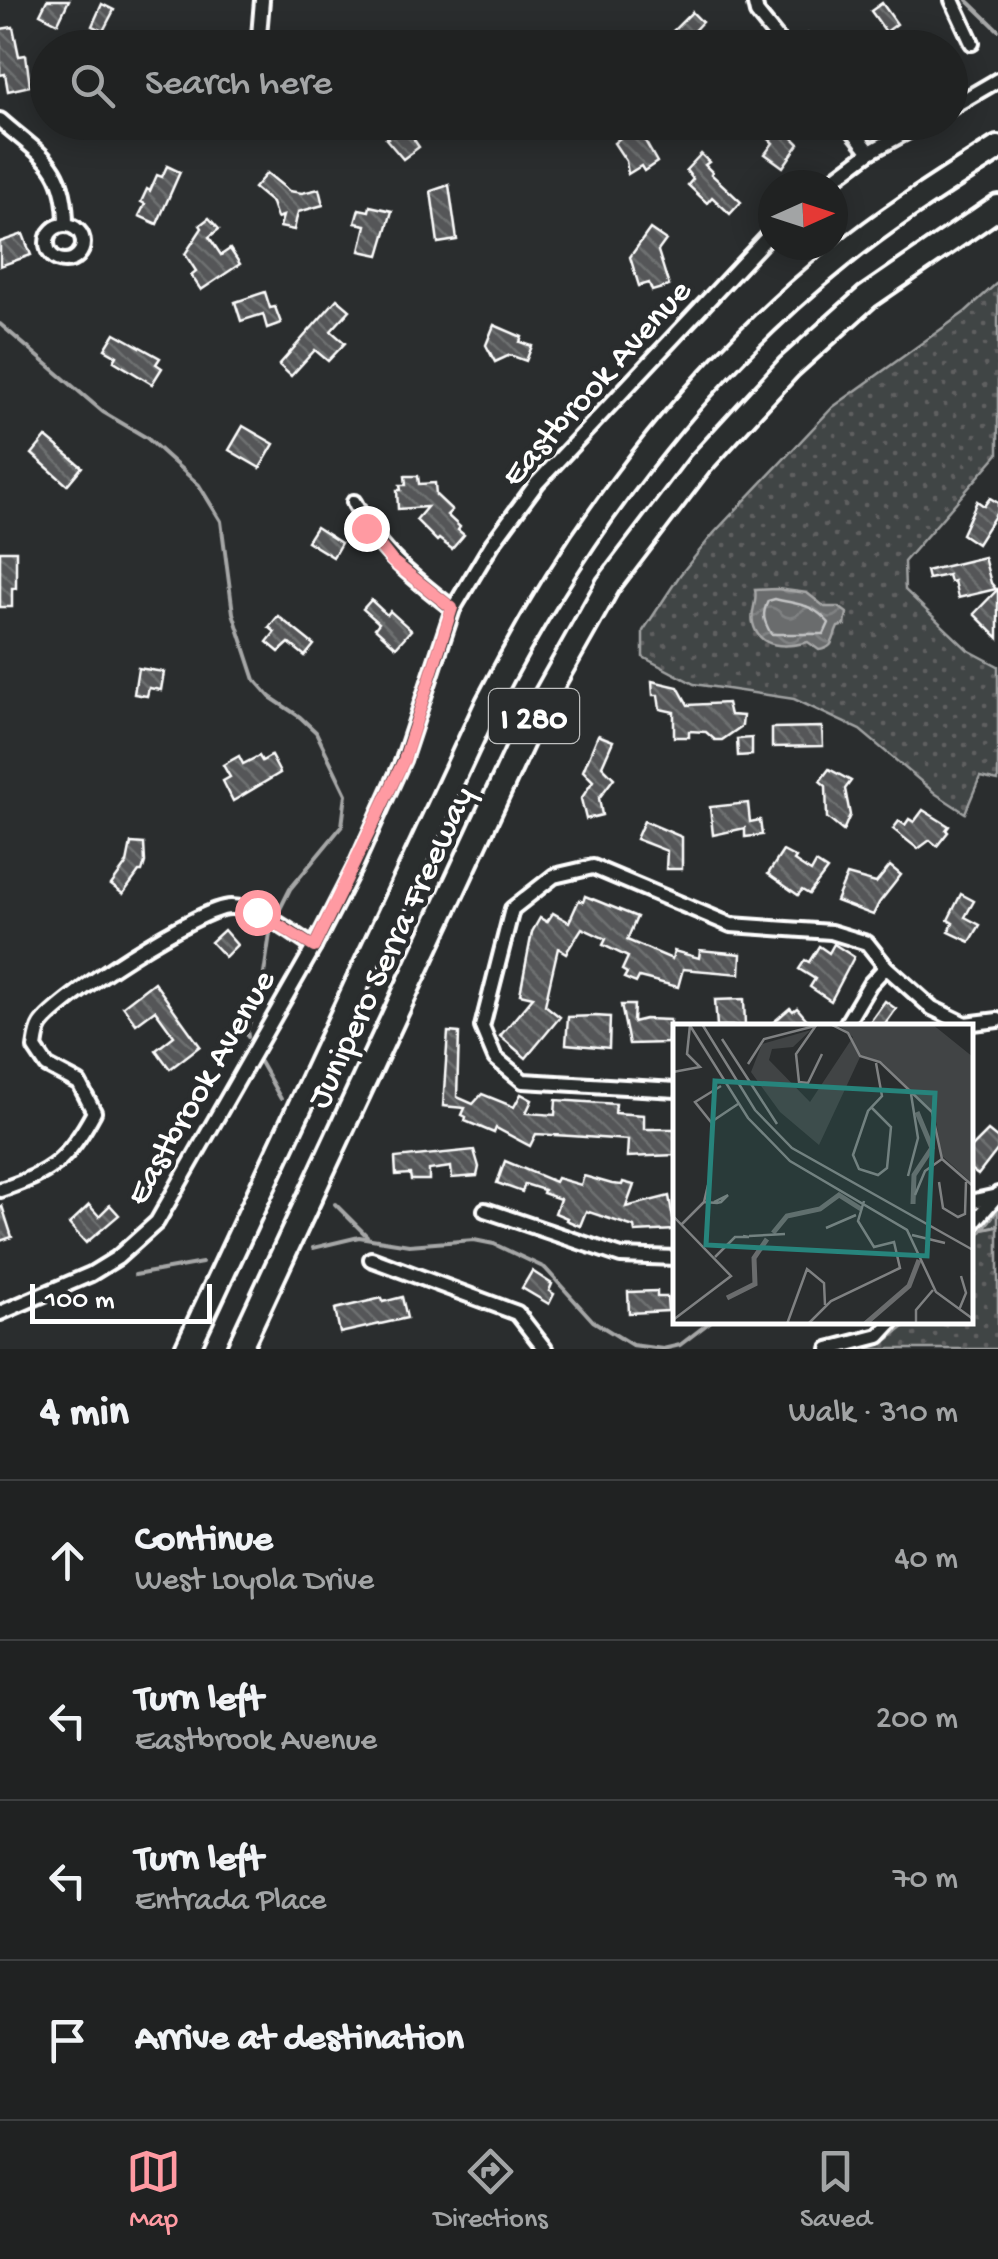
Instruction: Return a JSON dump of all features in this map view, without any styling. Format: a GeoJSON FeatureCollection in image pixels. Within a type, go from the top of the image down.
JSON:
{"type":"FeatureCollection","features":[{"type":"Feature","properties":{"kind":"highway","name":"Junipero Serra Freeway"},"geometry":{"type":"LineString","coordinates":[[187,1349],[488,703],[526,629],[572,556],[666,432],[769,320],[840,256],[998,148]]}},
{"type":"Feature","properties":{"kind":"highway","name":"Junipero Serra Freeway"},"geometry":{"type":"LineString","coordinates":[[240,1349],[532,720],[608,585],[700,464],[789,367],[867,297],[998,207]]}},
{"type":"Feature","properties":{"kind":"street"},"geometry":{"type":"LineString","coordinates":[[261,30],[262,0]]}},
{"type":"Feature","properties":{"kind":"street"},"geometry":{"type":"LineString","coordinates":[[754,0],[757,13],[771,30]]}},
{"type":"Feature","properties":{"kind":"street"},"geometry":{"type":"LineString","coordinates":[[952,0],[966,30]]}},
{"type":"Feature","properties":{"kind":"street"},"geometry":{"type":"LineString","coordinates":[[968,34],[972,42]]}},
{"type":"Feature","properties":{"kind":"street"},"geometry":{"type":"LineString","coordinates":[[968,98],[998,80]]}},
{"type":"Feature","properties":{"kind":"street"},"geometry":{"type":"LineString","coordinates":[[0,120],[58,171],[66,225]]}},
{"type":"Feature","properties":{"kind":"street"},"geometry":{"type":"LineString","coordinates":[[860,140],[870,152]]}},
{"type":"Feature","properties":{"kind":"street"},"geometry":{"type":"LineString","coordinates":[[846,170],[892,140]]}},
{"type":"Feature","properties":{"kind":"street","name":"Eastbrook Avenue"},"geometry":{"type":"LineString","coordinates":[[0,1314],[91,1274],[117,1258],[157,1222],[314,947],[404,760],[452,608],[537,483],[758,247]]}},
{"type":"Feature","properties":{"kind":"street"},"geometry":{"type":"LineString","coordinates":[[354,502],[366,528],[392,561],[452,608]]}},
{"type":"Feature","properties":{"kind":"street"},"geometry":{"type":"LineString","coordinates":[[673,1090],[523,1081],[495,1058],[482,1027],[512,909],[554,876],[593,867],[730,925],[831,932],[867,943],[886,968],[932,1008],[965,1024],[998,1020]]}},
{"type":"Feature","properties":{"kind":"street"},"geometry":{"type":"LineString","coordinates":[[0,1190],[46,1173],[76,1145],[94,1112],[78,1084],[47,1066],[34,1048],[40,1027],[56,1011],[196,916],[228,906],[257,912],[314,947]]}},
{"type":"Feature","properties":{"kind":"street"},"geometry":{"type":"LineString","coordinates":[[846,1024],[870,984],[886,968]]}},
{"type":"Feature","properties":{"kind":"street"},"geometry":{"type":"LineString","coordinates":[[973,1223],[997,1195]]}},
{"type":"Feature","properties":{"kind":"street"},"geometry":{"type":"LineString","coordinates":[[485,1210],[621,1256],[673,1258]]}},
{"type":"Feature","properties":{"kind":"street"},"geometry":{"type":"LineString","coordinates":[[371,1259],[517,1313],[545,1349]]}},
{"type":"Feature","properties":{"kind":"street"},"geometry":{"type":"LineString","coordinates":[[829,1349],[879,1336],[890,1324]]}},
{"type":"Feature","properties":{"kind":"shaded area"},"geometry":{"type":"Polygon","coordinates":[[[998,282],[998,454],[904,562],[905,590],[968,650],[998,666],[998,781],[980,777],[965,813],[936,794],[860,730],[794,699],[694,684],[643,657],[643,631],[714,533],[833,407],[965,312],[998,282]]]}},
{"type":"Feature","properties":{"kind":"shaded area"},"geometry":{"type":"Polygon","coordinates":[[[998,1210],[998,1349],[864,1349],[889,1339],[908,1324],[973,1324],[973,1242],[998,1210]]]}},
{"type":"Feature","properties":{"kind":"water"},"geometry":{"type":"Polygon","coordinates":[[[755,590],[807,593],[825,607],[839,607],[847,613],[845,625],[838,627],[830,645],[819,650],[808,642],[783,645],[761,638],[752,619],[755,590]]]}},
{"type":"Feature","properties":{"kind":"building"},"geometry":{"type":"Polygon","coordinates":[[[47,0],[69,0],[58,23],[40,14],[47,0]]]}},
{"type":"Feature","properties":{"kind":"building"},"geometry":{"type":"Polygon","coordinates":[[[882,3],[897,24],[885,30],[871,11],[882,3]]]}},
{"type":"Feature","properties":{"kind":"building"},"geometry":{"type":"Polygon","coordinates":[[[102,4],[114,10],[104,30],[92,26],[102,4]]]}},
{"type":"Feature","properties":{"kind":"building"},"geometry":{"type":"Polygon","coordinates":[[[692,12],[702,22],[694,30],[674,30],[692,12]]]}},
{"type":"Feature","properties":{"kind":"building"},"geometry":{"type":"Polygon","coordinates":[[[13,27],[19,56],[26,55],[30,86],[8,91],[5,74],[0,75],[0,29],[13,27]]]}},
{"type":"Feature","properties":{"kind":"building"},"geometry":{"type":"Polygon","coordinates":[[[387,140],[414,140],[419,147],[403,159],[387,140]]]}},
{"type":"Feature","properties":{"kind":"building"},"geometry":{"type":"Polygon","coordinates":[[[644,140],[657,162],[644,171],[641,166],[628,174],[626,161],[614,143],[644,140]]]}},
{"type":"Feature","properties":{"kind":"building"},"geometry":{"type":"Polygon","coordinates":[[[770,140],[795,140],[799,144],[783,167],[765,154],[773,143],[770,140]]]}},
{"type":"Feature","properties":{"kind":"building"},"geometry":{"type":"Polygon","coordinates":[[[701,154],[709,162],[705,165],[711,174],[741,202],[730,214],[712,197],[707,203],[688,185],[693,179],[686,170],[701,154]]]}},
{"type":"Feature","properties":{"kind":"building"},"geometry":{"type":"Polygon","coordinates":[[[167,166],[180,172],[157,224],[139,216],[145,204],[141,202],[167,166]]]}},
{"type":"Feature","properties":{"kind":"building"},"geometry":{"type":"Polygon","coordinates":[[[267,173],[289,191],[319,189],[323,205],[298,212],[294,230],[280,227],[283,216],[277,218],[272,203],[254,188],[267,173]]]}},
{"type":"Feature","properties":{"kind":"building"},"geometry":{"type":"Polygon","coordinates":[[[449,185],[457,240],[438,243],[431,191],[449,185]]]}},
{"type":"Feature","properties":{"kind":"building"},"geometry":{"type":"Polygon","coordinates":[[[370,206],[392,211],[379,255],[360,251],[366,225],[355,223],[359,209],[369,211],[370,206]]]}},
{"type":"Feature","properties":{"kind":"building"},"geometry":{"type":"Polygon","coordinates":[[[209,218],[219,229],[209,237],[221,255],[230,249],[240,264],[201,290],[191,275],[196,271],[185,254],[202,228],[200,225],[209,218]]]}},
{"type":"Feature","properties":{"kind":"building"},"geometry":{"type":"Polygon","coordinates":[[[650,229],[666,240],[658,251],[669,286],[652,291],[649,283],[639,286],[630,257],[650,229]]]}},
{"type":"Feature","properties":{"kind":"building"},"geometry":{"type":"Polygon","coordinates":[[[23,234],[31,255],[0,266],[0,242],[23,234]]]}},
{"type":"Feature","properties":{"kind":"building"},"geometry":{"type":"Polygon","coordinates":[[[265,292],[281,323],[267,328],[263,314],[241,321],[235,302],[265,292]]]}},
{"type":"Feature","properties":{"kind":"building"},"geometry":{"type":"Polygon","coordinates":[[[337,299],[350,310],[331,331],[345,343],[328,361],[315,350],[291,376],[279,365],[337,299]]]}},
{"type":"Feature","properties":{"kind":"building"},"geometry":{"type":"Polygon","coordinates":[[[494,325],[522,337],[520,342],[532,346],[526,361],[510,355],[495,362],[486,345],[494,325]]]}},
{"type":"Feature","properties":{"kind":"building"},"geometry":{"type":"Polygon","coordinates":[[[115,333],[160,358],[156,364],[162,368],[152,384],[114,361],[117,356],[105,349],[115,333]]]}},
{"type":"Feature","properties":{"kind":"building"},"geometry":{"type":"Polygon","coordinates":[[[243,426],[274,444],[260,468],[229,450],[243,426]]]}},
{"type":"Feature","properties":{"kind":"building"},"geometry":{"type":"Polygon","coordinates":[[[46,437],[82,467],[67,485],[32,454],[46,437]]]}},
{"type":"Feature","properties":{"kind":"building"},"geometry":{"type":"Polygon","coordinates":[[[405,476],[418,476],[419,484],[435,483],[436,495],[452,510],[447,515],[464,535],[452,549],[437,541],[416,520],[427,507],[398,509],[397,490],[406,485],[405,476]]]}},
{"type":"Feature","properties":{"kind":"building"},"geometry":{"type":"Polygon","coordinates":[[[990,498],[998,503],[998,511],[977,544],[962,534],[977,501],[984,506],[990,498]]]}},
{"type":"Feature","properties":{"kind":"building"},"geometry":{"type":"Polygon","coordinates":[[[316,527],[341,543],[333,557],[307,541],[316,527]]]}},
{"type":"Feature","properties":{"kind":"building"},"geometry":{"type":"Polygon","coordinates":[[[0,551],[16,551],[12,607],[0,607],[0,551]]]}},
{"type":"Feature","properties":{"kind":"building"},"geometry":{"type":"Polygon","coordinates":[[[984,557],[996,589],[958,598],[954,581],[950,582],[948,575],[928,579],[926,571],[984,557]]]}},
{"type":"Feature","properties":{"kind":"building"},"geometry":{"type":"Polygon","coordinates":[[[998,589],[998,638],[974,614],[998,589]]]}},
{"type":"Feature","properties":{"kind":"building"},"geometry":{"type":"Polygon","coordinates":[[[371,600],[411,630],[396,647],[375,628],[379,623],[363,609],[371,600]]]}},
{"type":"Feature","properties":{"kind":"building"},"geometry":{"type":"Polygon","coordinates":[[[278,616],[314,645],[305,656],[289,643],[279,652],[267,642],[275,632],[269,627],[278,616]]]}},
{"type":"Feature","properties":{"kind":"building"},"geometry":{"type":"Polygon","coordinates":[[[138,668],[164,672],[161,690],[149,688],[147,696],[134,694],[138,668]]]}},
{"type":"Feature","properties":{"kind":"building"},"geometry":{"type":"Polygon","coordinates":[[[652,681],[678,687],[688,705],[727,703],[730,715],[743,716],[742,726],[722,740],[715,740],[706,732],[689,731],[689,737],[674,737],[674,712],[660,709],[652,681]]]}},
{"type":"Feature","properties":{"kind":"building"},"geometry":{"type":"Polygon","coordinates":[[[822,727],[823,746],[772,747],[772,728],[822,727]]]}},
{"type":"Feature","properties":{"kind":"building"},"geometry":{"type":"Polygon","coordinates":[[[598,735],[613,741],[602,766],[614,778],[599,798],[602,815],[586,819],[581,799],[593,781],[583,771],[598,735]]]}},
{"type":"Feature","properties":{"kind":"building"},"geometry":{"type":"Polygon","coordinates":[[[752,738],[752,755],[738,756],[737,739],[752,738]]]}},
{"type":"Feature","properties":{"kind":"building"},"geometry":{"type":"Polygon","coordinates":[[[239,756],[243,764],[259,756],[262,761],[271,756],[280,773],[233,801],[223,781],[230,777],[223,765],[239,756]]]}},
{"type":"Feature","properties":{"kind":"building"},"geometry":{"type":"Polygon","coordinates":[[[829,769],[851,781],[845,789],[850,815],[843,831],[827,818],[826,786],[820,781],[829,769]]]}},
{"type":"Feature","properties":{"kind":"building"},"geometry":{"type":"Polygon","coordinates":[[[748,803],[750,822],[760,820],[762,835],[745,837],[745,828],[713,835],[710,807],[748,803]]]}},
{"type":"Feature","properties":{"kind":"building"},"geometry":{"type":"Polygon","coordinates":[[[923,810],[949,826],[937,846],[930,840],[918,849],[893,829],[899,821],[905,825],[909,819],[914,822],[923,810]]]}},
{"type":"Feature","properties":{"kind":"building"},"geometry":{"type":"Polygon","coordinates":[[[644,821],[682,837],[682,869],[666,869],[667,851],[636,839],[644,821]]]}},
{"type":"Feature","properties":{"kind":"building"},"geometry":{"type":"Polygon","coordinates":[[[131,843],[144,844],[145,862],[142,872],[123,894],[111,885],[127,863],[131,843]]]}},
{"type":"Feature","properties":{"kind":"building"},"geometry":{"type":"Polygon","coordinates":[[[783,851],[811,872],[816,863],[827,870],[809,894],[802,890],[798,895],[768,874],[783,851]]]}},
{"type":"Feature","properties":{"kind":"building"},"geometry":{"type":"Polygon","coordinates":[[[890,866],[901,875],[873,915],[836,901],[847,875],[876,883],[890,866]]]}},
{"type":"Feature","properties":{"kind":"building"},"geometry":{"type":"Polygon","coordinates":[[[961,894],[974,901],[965,917],[980,925],[970,942],[949,932],[953,923],[948,920],[961,894]]]}},
{"type":"Feature","properties":{"kind":"building"},"geometry":{"type":"Polygon","coordinates":[[[585,896],[637,917],[627,940],[672,959],[674,951],[699,958],[700,950],[741,954],[740,974],[683,969],[678,987],[639,977],[636,983],[624,978],[627,973],[622,970],[628,957],[603,945],[606,939],[582,928],[566,953],[558,948],[545,1005],[560,1017],[526,1058],[500,1036],[533,997],[520,994],[532,932],[540,918],[547,922],[553,913],[569,922],[579,900],[583,902],[585,896]]]}},
{"type":"Feature","properties":{"kind":"building"},"geometry":{"type":"Polygon","coordinates":[[[224,930],[237,945],[225,957],[211,942],[224,930]]]}},
{"type":"Feature","properties":{"kind":"building"},"geometry":{"type":"Polygon","coordinates":[[[834,944],[854,957],[831,1001],[810,987],[815,979],[799,969],[819,946],[829,953],[834,944]]]}},
{"type":"Feature","properties":{"kind":"building"},"geometry":{"type":"Polygon","coordinates":[[[154,982],[200,1046],[170,1069],[156,1050],[174,1036],[155,1010],[136,1024],[123,1006],[154,982]]]}},
{"type":"Feature","properties":{"kind":"building"},"geometry":{"type":"Polygon","coordinates":[[[744,999],[745,1024],[717,1024],[715,1000],[744,999]]]}},
{"type":"Feature","properties":{"kind":"building"},"geometry":{"type":"Polygon","coordinates":[[[885,1001],[896,1009],[885,1024],[868,1024],[885,1001]]]}},
{"type":"Feature","properties":{"kind":"building"},"geometry":{"type":"Polygon","coordinates":[[[621,1005],[634,1005],[633,1022],[670,1020],[668,1043],[629,1044],[621,1005]]]}},
{"type":"Feature","properties":{"kind":"building"},"geometry":{"type":"Polygon","coordinates":[[[790,1008],[797,1008],[809,1022],[806,1024],[771,1024],[790,1008]]]}},
{"type":"Feature","properties":{"kind":"building"},"geometry":{"type":"Polygon","coordinates":[[[568,1017],[610,1017],[609,1048],[566,1044],[568,1017]]]}},
{"type":"Feature","properties":{"kind":"building"},"geometry":{"type":"Polygon","coordinates":[[[448,1032],[459,1033],[457,1097],[473,1104],[482,1094],[514,1107],[521,1094],[532,1100],[526,1113],[555,1115],[556,1100],[616,1104],[615,1113],[644,1115],[644,1129],[673,1129],[673,1155],[627,1157],[628,1140],[571,1136],[536,1134],[530,1146],[496,1128],[494,1133],[465,1121],[465,1108],[443,1106],[448,1032]]]}},
{"type":"Feature","properties":{"kind":"building"},"geometry":{"type":"Polygon","coordinates":[[[988,1131],[998,1139],[998,1149],[978,1175],[973,1171],[973,1146],[988,1131]]]}},
{"type":"Feature","properties":{"kind":"building"},"geometry":{"type":"Polygon","coordinates":[[[474,1150],[479,1167],[477,1176],[452,1178],[451,1167],[429,1170],[429,1180],[411,1180],[410,1174],[396,1175],[395,1158],[474,1150]]]}},
{"type":"Feature","properties":{"kind":"building"},"geometry":{"type":"Polygon","coordinates":[[[505,1161],[555,1182],[557,1178],[581,1185],[584,1176],[612,1184],[623,1182],[634,1185],[626,1207],[669,1196],[673,1230],[635,1232],[634,1227],[586,1211],[580,1226],[555,1213],[560,1199],[543,1193],[544,1190],[525,1184],[522,1192],[497,1183],[505,1161]]]}},
{"type":"Feature","properties":{"kind":"building"},"geometry":{"type":"Polygon","coordinates":[[[89,1205],[99,1216],[110,1205],[119,1215],[86,1243],[69,1224],[89,1205]]]}},
{"type":"Feature","properties":{"kind":"building"},"geometry":{"type":"Polygon","coordinates":[[[0,1207],[12,1237],[0,1241],[0,1207]]]}},
{"type":"Feature","properties":{"kind":"building"},"geometry":{"type":"Polygon","coordinates":[[[532,1271],[552,1284],[549,1291],[554,1294],[549,1304],[522,1288],[532,1271]]]}},
{"type":"Feature","properties":{"kind":"building"},"geometry":{"type":"Polygon","coordinates":[[[657,1291],[657,1297],[667,1297],[668,1311],[629,1313],[628,1292],[657,1291]]]}},
{"type":"Feature","properties":{"kind":"building"},"geometry":{"type":"Polygon","coordinates":[[[402,1297],[407,1318],[340,1333],[335,1309],[402,1297]]]}},
{"type":"Feature","properties":{"kind":"waterway"},"geometry":{"type":"LineString","coordinates":[[967,0],[998,30]]}},
{"type":"Feature","properties":{"kind":"waterway"},"geometry":{"type":"LineString","coordinates":[[0,324],[103,412],[147,438],[199,485],[221,521],[233,613],[255,680],[270,697],[316,732],[346,794],[342,826],[290,889],[271,927],[261,994],[247,1029],[248,1037]]}},
{"type":"Feature","properties":{"kind":"waterway"},"geometry":{"type":"LineString","coordinates":[[260,1062],[281,1099]]}},
{"type":"Feature","properties":{"kind":"waterway"},"geometry":{"type":"LineString","coordinates":[[335,1204],[367,1236]]}},
{"type":"Feature","properties":{"kind":"waterway"},"geometry":{"type":"LineString","coordinates":[[984,1229],[998,1226]]}},
{"type":"Feature","properties":{"kind":"waterway"},"geometry":{"type":"LineString","coordinates":[[313,1248],[359,1237],[409,1245],[474,1240],[494,1244],[545,1268],[593,1321],[632,1345],[663,1349]]}},
{"type":"Feature","properties":{"kind":"waterway"},"geometry":{"type":"LineString","coordinates":[[135,1275],[202,1263]]}},
{"type":"Feature","properties":{"kind":"waterway"},"geometry":{"type":"LineString","coordinates":[[663,1349],[680,1345],[707,1324]]}},
{"type":"Feature","properties":{"kind":"route"},"geometry":{"type":"LineString","coordinates":[[257,912],[314,947],[404,760],[452,608],[392,561],[366,528]]}}]}
